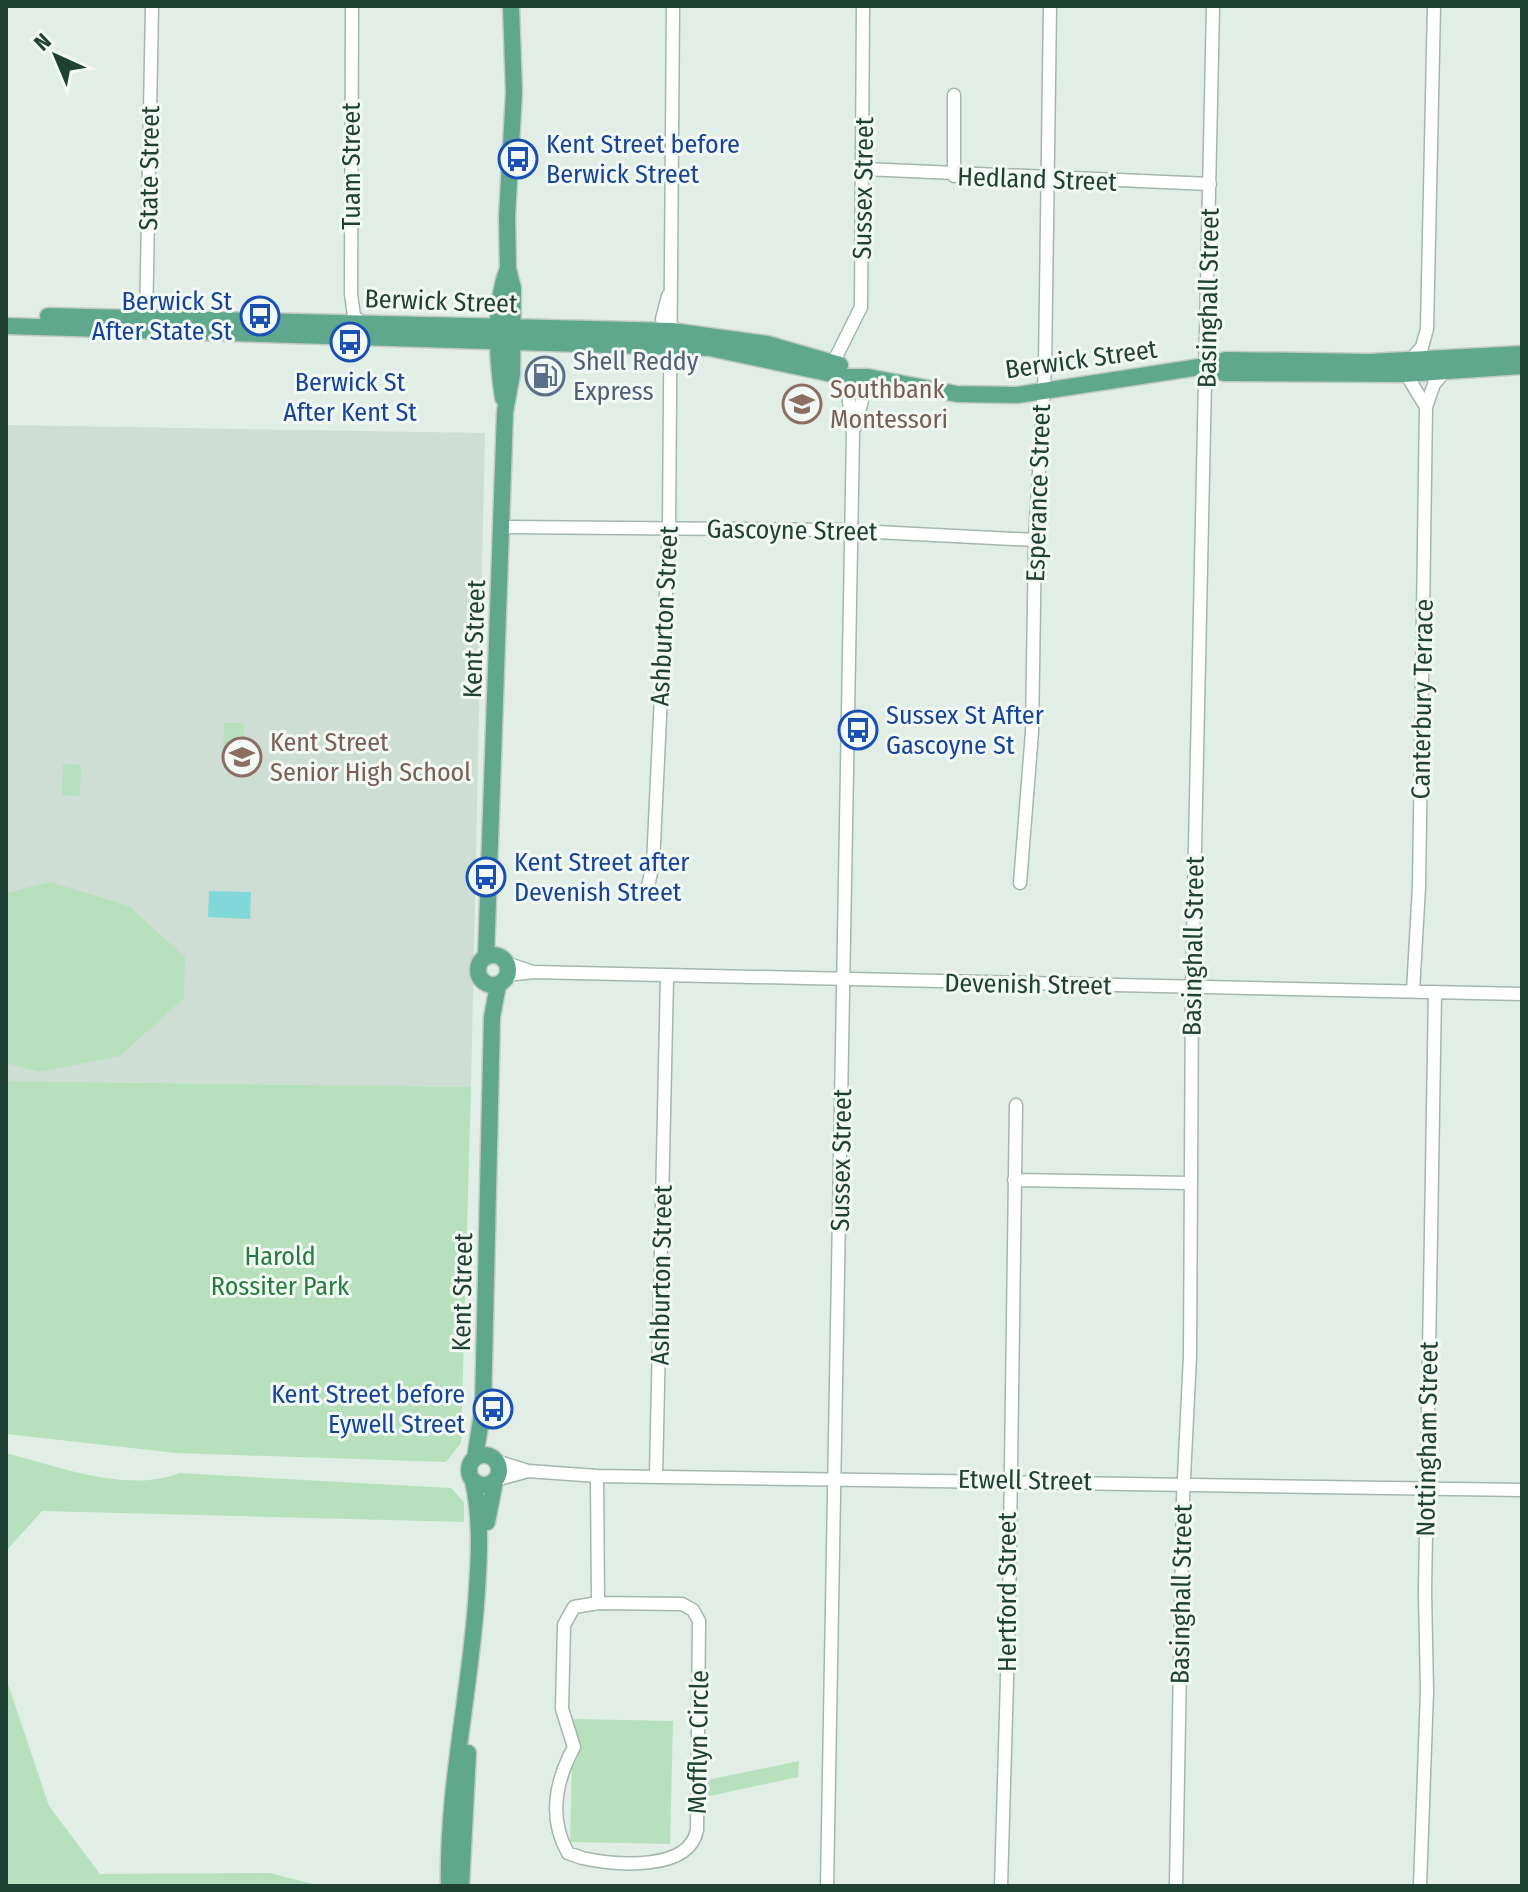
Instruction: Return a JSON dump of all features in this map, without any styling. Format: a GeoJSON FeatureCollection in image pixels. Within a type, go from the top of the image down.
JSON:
{"type":"FeatureCollection","features":[{"type":"Feature","properties":{"kind":"main road","name":"Kent Street"},"geometry":{"type":"LineString","coordinates":[[511,6],[514,40]]}},
{"type":"Feature","properties":{"kind":"main road","name":"Kent Street"},"geometry":{"type":"LineString","coordinates":[[475,1458],[482,1424],[492,1017],[497,970],[490,916],[505,412],[512,374],[506,334],[513,288],[508,269],[514,40],[518,6]]}},
{"type":"Feature","properties":{"kind":"main road","name":"Berwick Street"},"geometry":{"type":"LineString","coordinates":[[6,315],[146,324],[668,336],[767,344],[833,363],[868,377]]}},
{"type":"Feature","properties":{"kind":"main road","name":"Berwick Street"},"geometry":{"type":"LineString","coordinates":[[6,326],[362,323],[506,334]]}},
{"type":"Feature","properties":{"kind":"main road","name":"Berwick Street"},"geometry":{"type":"LineString","coordinates":[[668,336],[846,377],[868,377],[957,394],[1042,393],[1206,366],[1224,373],[1408,367],[1522,354]]}},
{"type":"Feature","properties":{"kind":"main road","name":"Berwick Street"},"geometry":{"type":"LineString","coordinates":[[1446,364],[1522,366]]}},
{"type":"Feature","properties":{"kind":"main road","name":"Kent Street"},"geometry":{"type":"LineString","coordinates":[[482,1424],[495,1460]]}},
{"type":"Feature","properties":{"kind":"main road"},"geometry":{"type":"LineString","coordinates":[[449,1886],[450,1825],[478,1572],[480,1525],[469,1469],[475,1458],[483,1455],[495,1460],[499,1470],[488,1508],[461,1886]]}},
{"type":"Feature","properties":{"kind":"main road"},"geometry":{"type":"LineString","coordinates":[[473,1481],[485,1486],[495,1480]]}},
{"type":"Feature","properties":{"kind":"street","name":"State Street"},"geometry":{"type":"LineString","coordinates":[[146,324],[152,6]]}},
{"type":"Feature","properties":{"kind":"street","name":"Tuam Street"},"geometry":{"type":"LineString","coordinates":[[352,6],[351,294],[354,316],[362,323]]}},
{"type":"Feature","properties":{"kind":"street","name":"Ashburton Street"},"geometry":{"type":"LineString","coordinates":[[648,886],[653,864],[669,528],[668,336],[663,305],[668,296],[673,6]]}},
{"type":"Feature","properties":{"kind":"street","name":"Sussex Street"},"geometry":{"type":"LineString","coordinates":[[833,363],[849,337],[861,307],[863,6]]}},
{"type":"Feature","properties":{"kind":"street","name":"Esperance Street"},"geometry":{"type":"LineString","coordinates":[[1020,883],[1032,732],[1050,6]]}},
{"type":"Feature","properties":{"kind":"street","name":"Basinghall Street"},"geometry":{"type":"LineString","coordinates":[[1176,1886],[1184,1483],[1190,1356],[1192,987],[1213,6]]}},
{"type":"Feature","properties":{"kind":"street"},"geometry":{"type":"LineString","coordinates":[[1426,407],[1408,367],[1422,347],[1427,329],[1434,6]]}},
{"type":"Feature","properties":{"kind":"street"},"geometry":{"type":"LineString","coordinates":[[954,95],[954,176]]}},
{"type":"Feature","properties":{"kind":"street","name":"Hedland Street"},"geometry":{"type":"LineString","coordinates":[[864,169],[954,176],[1210,184]]}},
{"type":"Feature","properties":{"kind":"street"},"geometry":{"type":"LineString","coordinates":[[1427,329],[1446,364]]}},
{"type":"Feature","properties":{"kind":"street","name":"Canterbury Terrace"},"geometry":{"type":"LineString","coordinates":[[1413,991],[1419,872],[1426,407],[1434,384],[1446,364]]}},
{"type":"Feature","properties":{"kind":"street","name":"Sussex Street"},"geometry":{"type":"LineString","coordinates":[[827,1886],[852,531],[853,434],[846,377]]}},
{"type":"Feature","properties":{"kind":"street","name":"Sussex Street"},"geometry":{"type":"LineString","coordinates":[[853,434],[868,377]]}},
{"type":"Feature","properties":{"kind":"street","name":"Gascoyne Street"},"geometry":{"type":"LineString","coordinates":[[501,527],[852,531],[1035,540]]}},
{"type":"Feature","properties":{"kind":"street","name":"Devenish Street"},"geometry":{"type":"LineString","coordinates":[[497,970],[667,977],[1522,994]]}},
{"type":"Feature","properties":{"kind":"street","name":"Ashburton Street"},"geometry":{"type":"LineString","coordinates":[[656,1476],[667,977]]}},
{"type":"Feature","properties":{"kind":"street","name":"Nottingham Street"},"geometry":{"type":"LineString","coordinates":[[1420,1886],[1427,1691],[1426,1488],[1435,992]]}},
{"type":"Feature","properties":{"kind":"street","name":"Hertford Street"},"geometry":{"type":"LineString","coordinates":[[1001,1886],[1009,1610],[1016,1105]]}},
{"type":"Feature","properties":{"kind":"street"},"geometry":{"type":"LineString","coordinates":[[1014,1180],[1190,1183]]}},
{"type":"Feature","properties":{"kind":"street","name":"Etwell Street"},"geometry":{"type":"LineString","coordinates":[[495,1460],[528,1471],[597,1476],[1009,1479],[1522,1490]]}},
{"type":"Feature","properties":{"kind":"street","name":"Etwell Street"},"geometry":{"type":"LineString","coordinates":[[495,1480],[528,1471]]}},
{"type":"Feature","properties":{"kind":"street"},"geometry":{"type":"LineString","coordinates":[[597,1476],[598,1603]]}},
{"type":"Feature","properties":{"kind":"street","name":"Mofflyn Circle"},"geometry":{"type":"LineString","coordinates":[[598,1603],[678,1603],[693,1610],[699,1621],[697,1830],[687,1851],[673,1859],[582,1858],[568,1853],[558,1835],[558,1780],[574,1747],[562,1709],[564,1625],[574,1607],[598,1603]]}},
{"type":"Feature","properties":{"kind":"shaded area","name":"Kent Street Senior High School"},"geometry":{"type":"Polygon","coordinates":[[[6,425],[485,433],[471,1087],[6,1081],[6,425]]]}},
{"type":"Feature","properties":{"kind":"green space"},"geometry":{"type":"Polygon","coordinates":[[[224,723],[244,723],[243,756],[223,756],[224,723]]]}},
{"type":"Feature","properties":{"kind":"green space"},"geometry":{"type":"Polygon","coordinates":[[[63,764],[81,765],[80,796],[62,795],[63,764]]]}},
{"type":"Feature","properties":{"kind":"green space"},"geometry":{"type":"Polygon","coordinates":[[[50,882],[129,906],[185,957],[184,998],[120,1056],[39,1072],[6,1063],[6,893],[50,882]]]}},
{"type":"Feature","properties":{"kind":"green space","name":"Harold Rossiter Park"},"geometry":{"type":"Polygon","coordinates":[[[6,1081],[471,1087],[461,1443],[446,1462],[176,1453],[6,1434],[6,1081]]]}},
{"type":"Feature","properties":{"kind":"green space"},"geometry":{"type":"Polygon","coordinates":[[[6,1453],[92,1476],[137,1481],[179,1473],[451,1488],[464,1502],[464,1522],[42,1511],[6,1551],[6,1453]]]}},
{"type":"Feature","properties":{"kind":"green space"},"geometry":{"type":"Polygon","coordinates":[[[6,1678],[49,1806],[100,1874],[270,1873],[320,1886],[6,1886],[6,1678]]]}},
{"type":"Feature","properties":{"kind":"green space"},"geometry":{"type":"Polygon","coordinates":[[[573,1719],[673,1721],[670,1844],[570,1842],[573,1719]]]}},
{"type":"Feature","properties":{"kind":"green space"},"geometry":{"type":"Polygon","coordinates":[[[799,1761],[798,1777],[705,1797],[707,1780],[799,1761]]]}},
{"type":"Feature","properties":{"kind":"water"},"geometry":{"type":"Polygon","coordinates":[[[209,891],[251,892],[250,919],[208,917],[209,891]]]}},
{"type":"Feature","properties":{"kind":"place","name":"Kent Street before Berwick Street"},"geometry":{"type":"Point","coordinates":[518,159]}},
{"type":"Feature","properties":{"kind":"place","name":"Berwick St After State St"},"geometry":{"type":"Point","coordinates":[260,316]}},
{"type":"Feature","properties":{"kind":"place","name":"Berwick St After Kent St"},"geometry":{"type":"Point","coordinates":[350,342]}},
{"type":"Feature","properties":{"kind":"place","name":"Shell Reddy Express"},"geometry":{"type":"Point","coordinates":[545,376]}},
{"type":"Feature","properties":{"kind":"place","name":"Southbank Montessori"},"geometry":{"type":"Point","coordinates":[802,404]}},
{"type":"Feature","properties":{"kind":"place","name":"Sussex St After Gascoyne St"},"geometry":{"type":"Point","coordinates":[858,730]}},
{"type":"Feature","properties":{"kind":"place","name":"Kent Street Senior High School"},"geometry":{"type":"Point","coordinates":[242,757]}},
{"type":"Feature","properties":{"kind":"place","name":"Kent Street after Devenish Street"},"geometry":{"type":"Point","coordinates":[486,877]}},
{"type":"Feature","properties":{"kind":"place","name":"Kent Street before Eywell Street"},"geometry":{"type":"Point","coordinates":[493,1409]}}]}
